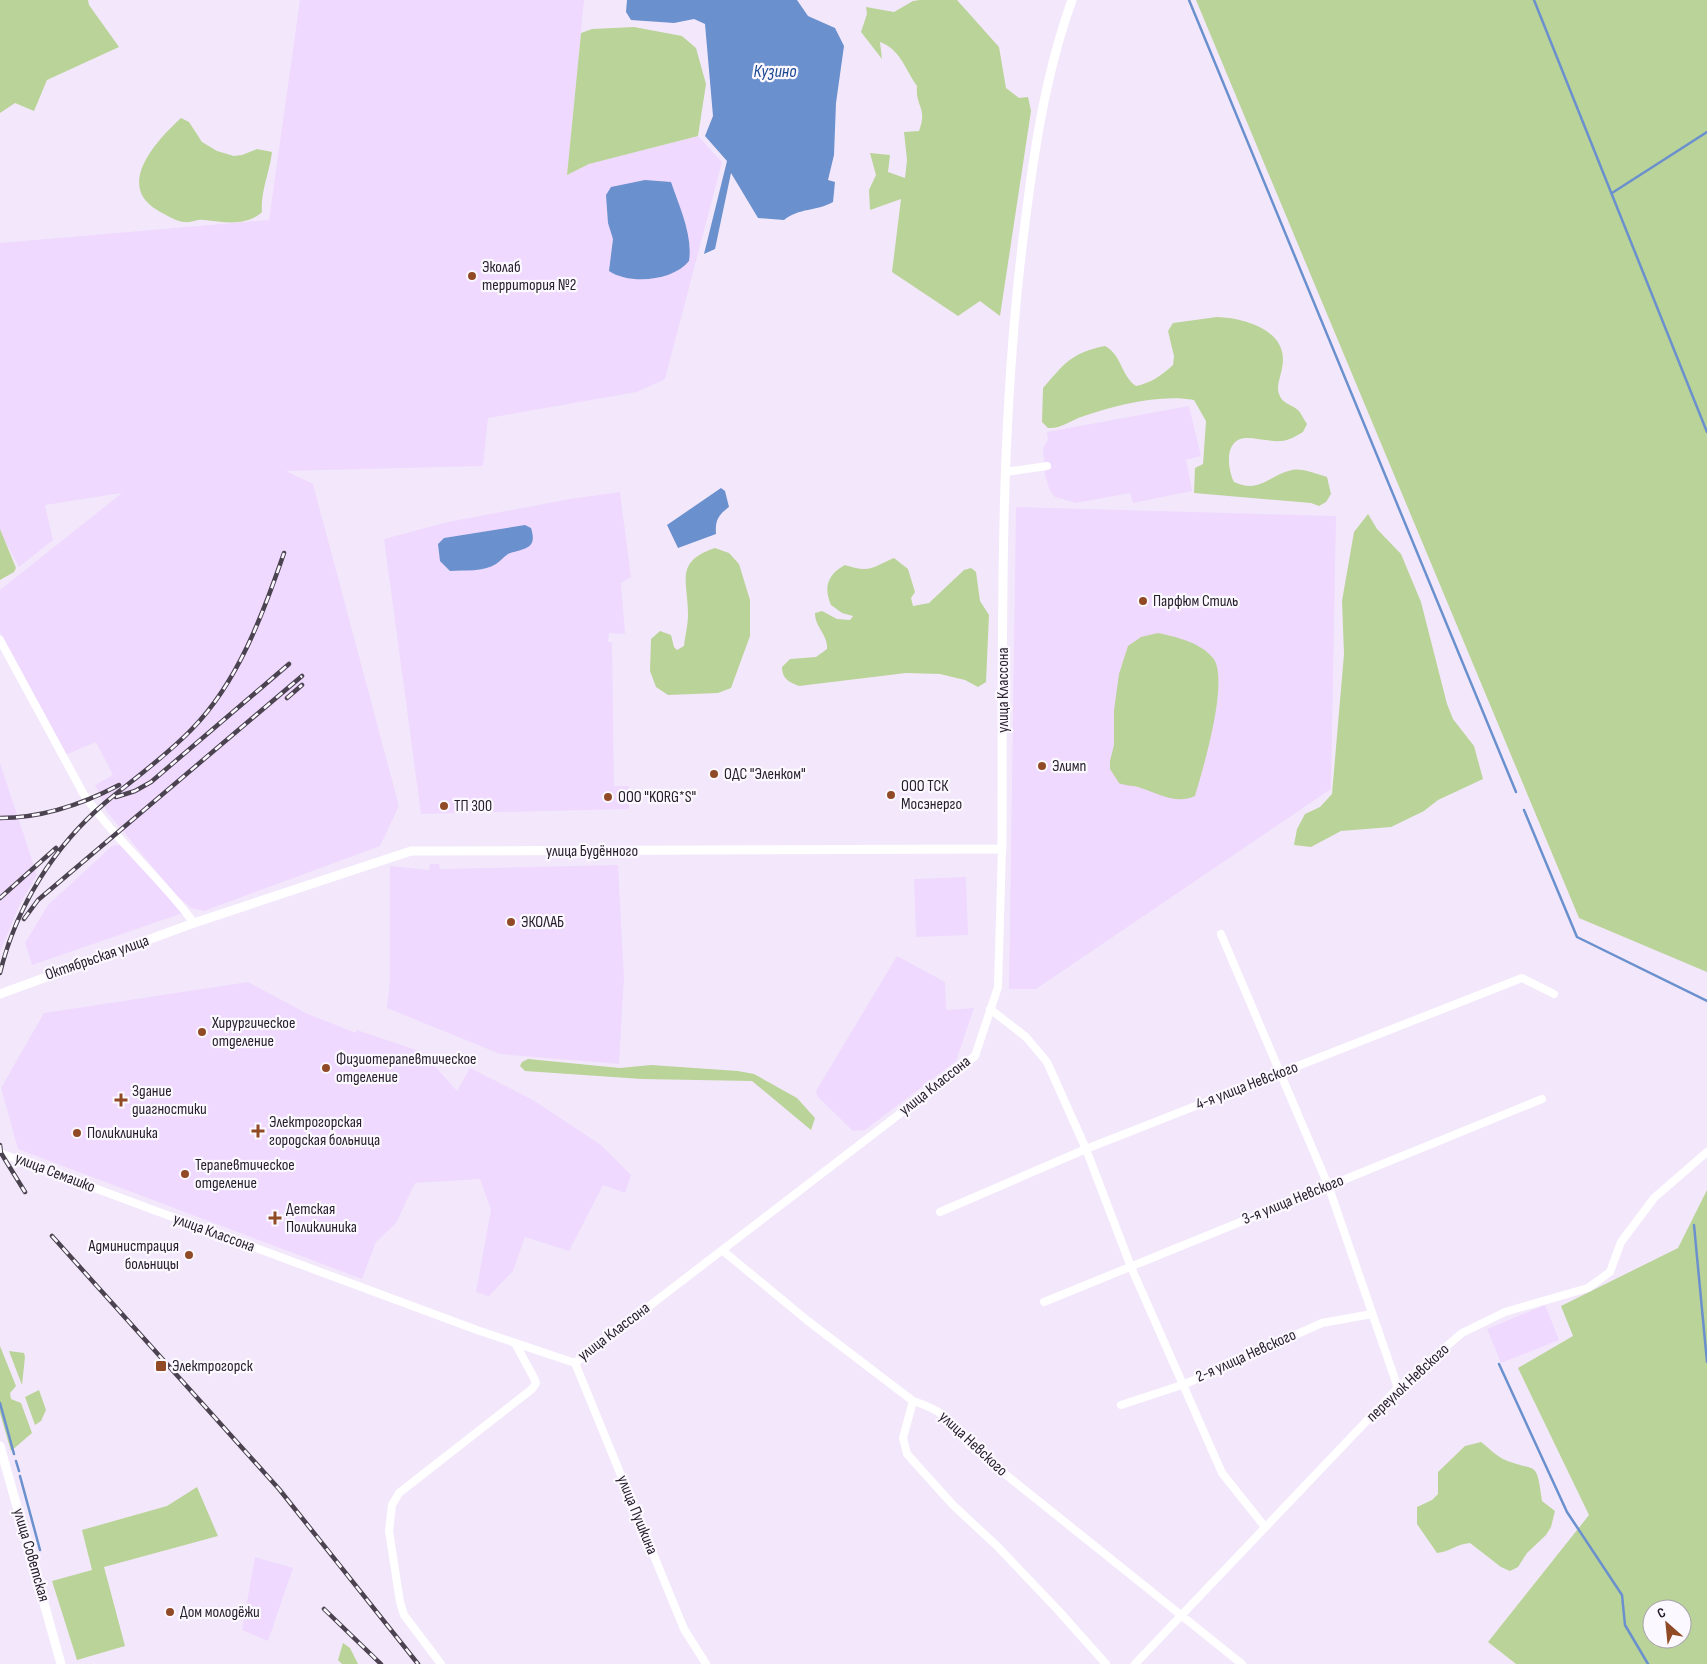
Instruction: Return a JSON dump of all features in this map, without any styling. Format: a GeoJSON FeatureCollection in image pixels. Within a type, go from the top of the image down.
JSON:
{"type":"FeatureCollection","features":[{"type":"Feature","properties":{"kind":"street","name":"улица Классона"},"geometry":{"type":"LineString","coordinates":[[111,1194],[575,1363],[975,1056],[998,987],[1002,848],[1005,472],[1014,312],[1035,144],[1050,71],[1072,0]]}},
{"type":"Feature","properties":{"kind":"street"},"geometry":{"type":"LineString","coordinates":[[1005,472],[1047,466]]}},
{"type":"Feature","properties":{"kind":"street"},"geometry":{"type":"LineString","coordinates":[[0,640],[91,806],[178,902],[194,923]]}},
{"type":"Feature","properties":{"kind":"street","name":"улица Будённого"},"geometry":{"type":"LineString","coordinates":[[194,923],[410,851],[1002,848]]}},
{"type":"Feature","properties":{"kind":"street","name":"Октябрьская улица"},"geometry":{"type":"LineString","coordinates":[[0,994],[194,923]]}},
{"type":"Feature","properties":{"kind":"street"},"geometry":{"type":"LineString","coordinates":[[1221,934],[1328,1185],[1398,1388]]}},
{"type":"Feature","properties":{"kind":"street","name":"4-я улица Невского"},"geometry":{"type":"LineString","coordinates":[[940,1212],[1086,1149],[1522,978],[1554,994]]}},
{"type":"Feature","properties":{"kind":"street"},"geometry":{"type":"LineString","coordinates":[[990,1009],[1026,1037],[1047,1062],[1086,1149],[1131,1267],[1185,1384],[1222,1473],[1265,1527]]}},
{"type":"Feature","properties":{"kind":"street","name":"3-я улица Невского"},"geometry":{"type":"LineString","coordinates":[[1044,1302],[1542,1099]]}},
{"type":"Feature","properties":{"kind":"street","name":"переулок Невского"},"geometry":{"type":"LineString","coordinates":[[1135,1664],[1398,1388],[1462,1333],[1505,1312],[1588,1288],[1610,1272],[1621,1242],[1654,1198],[1707,1152]]}},
{"type":"Feature","properties":{"kind":"street","name":"улица Семашко"},"geometry":{"type":"LineString","coordinates":[[0,1153],[111,1194]]}},
{"type":"Feature","properties":{"kind":"street","name":"улица Невского"},"geometry":{"type":"LineString","coordinates":[[722,1250],[808,1321],[913,1401],[932,1407],[948,1418],[970,1446],[1242,1664]]}},
{"type":"Feature","properties":{"kind":"street","name":"2-я улица Невского"},"geometry":{"type":"LineString","coordinates":[[1121,1405],[1185,1384],[1322,1323],[1372,1314]]}},
{"type":"Feature","properties":{"kind":"street"},"geometry":{"type":"LineString","coordinates":[[441,1664],[404,1615],[389,1531],[392,1505],[399,1493],[532,1389],[536,1383],[515,1342]]}},
{"type":"Feature","properties":{"kind":"street","name":"улица Пушкина"},"geometry":{"type":"LineString","coordinates":[[575,1363],[684,1629],[706,1664]]}},
{"type":"Feature","properties":{"kind":"street"},"geometry":{"type":"LineString","coordinates":[[913,1401],[903,1438],[907,1454],[953,1505],[997,1546],[1057,1609],[1106,1664]]}},
{"type":"Feature","properties":{"kind":"street","name":"улица Советская"},"geometry":{"type":"LineString","coordinates":[[0,1446],[61,1664]]}},
{"type":"Feature","properties":{"kind":"shaded area"},"geometry":{"type":"Polygon","coordinates":[[[300,0],[584,0],[567,175],[589,164],[698,136],[722,162],[665,379],[637,392],[488,418],[483,466],[286,471],[313,484],[399,806],[380,846],[204,911],[191,908],[176,895],[107,812],[95,785],[113,775],[96,742],[65,755],[0,632],[0,590],[122,493],[45,505],[53,540],[19,567],[0,532],[0,243],[269,220],[300,0]]]}},
{"type":"Feature","properties":{"kind":"shaded area"},"geometry":{"type":"Polygon","coordinates":[[[1189,406],[1201,456],[1186,460],[1192,491],[1133,503],[1130,493],[1076,503],[1055,497],[1050,491],[1045,475],[1043,448],[1048,440],[1047,432],[1189,406]]]}},
{"type":"Feature","properties":{"kind":"shaded area"},"geometry":{"type":"Polygon","coordinates":[[[620,492],[631,577],[621,583],[625,634],[609,633],[608,642],[612,642],[614,786],[629,786],[629,809],[421,814],[384,539],[448,522],[570,499],[620,492]]]}},
{"type":"Feature","properties":{"kind":"shaded area"},"geometry":{"type":"Polygon","coordinates":[[[1016,507],[1336,516],[1331,789],[1036,989],[1009,989],[1016,507]]]}},
{"type":"Feature","properties":{"kind":"shaded area"},"geometry":{"type":"Polygon","coordinates":[[[0,763],[37,875],[19,906],[0,952],[0,763]]]}},
{"type":"Feature","properties":{"kind":"shaded area"},"geometry":{"type":"Polygon","coordinates":[[[123,844],[183,913],[32,965],[25,943],[48,905],[112,846],[123,844]]]}},
{"type":"Feature","properties":{"kind":"shaded area"},"geometry":{"type":"Polygon","coordinates":[[[430,864],[439,864],[440,869],[618,865],[624,978],[619,1064],[500,1054],[387,1008],[390,978],[390,866],[429,870],[430,864]]]}},
{"type":"Feature","properties":{"kind":"shaded area"},"geometry":{"type":"Polygon","coordinates":[[[966,877],[968,935],[916,937],[914,879],[966,877]]]}},
{"type":"Feature","properties":{"kind":"shaded area"},"geometry":{"type":"Polygon","coordinates":[[[897,956],[945,982],[946,1010],[974,1008],[956,1061],[865,1130],[853,1131],[817,1096],[816,1091],[897,956]]]}},
{"type":"Feature","properties":{"kind":"shaded area","name":"Электрогорская городская больница"},"geometry":{"type":"Polygon","coordinates":[[[248,982],[308,1014],[356,1033],[357,1030],[422,1052],[457,1091],[470,1068],[533,1100],[601,1145],[631,1175],[625,1193],[603,1185],[569,1251],[525,1237],[513,1271],[489,1296],[476,1292],[491,1210],[480,1179],[415,1183],[396,1223],[376,1242],[362,1279],[18,1149],[1,1088],[44,1013],[248,982]]]}},
{"type":"Feature","properties":{"kind":"shaded area"},"geometry":{"type":"Polygon","coordinates":[[[1545,1305],[1559,1340],[1501,1363],[1487,1329],[1545,1305]]]}},
{"type":"Feature","properties":{"kind":"shaded area"},"geometry":{"type":"Polygon","coordinates":[[[255,1557],[293,1568],[268,1641],[242,1630],[255,1557]]]}},
{"type":"Feature","properties":{"kind":"green space"},"geometry":{"type":"Polygon","coordinates":[[[0,0],[88,0],[89,5],[119,47],[47,80],[34,111],[15,103],[0,113],[0,0]]]}},
{"type":"Feature","properties":{"kind":"green space"},"geometry":{"type":"Polygon","coordinates":[[[957,0],[999,47],[1006,88],[1019,98],[1028,97],[1031,111],[1000,316],[980,301],[958,316],[892,272],[901,199],[870,210],[869,190],[876,175],[870,153],[890,155],[888,172],[905,178],[907,160],[904,132],[919,131],[922,112],[917,86],[902,60],[893,49],[880,42],[882,59],[861,32],[867,14],[866,7],[894,12],[913,1],[957,0]]]}},
{"type":"Feature","properties":{"kind":"green space"},"geometry":{"type":"Polygon","coordinates":[[[1196,0],[1707,0],[1707,972],[1579,918],[1196,0]]]}},
{"type":"Feature","properties":{"kind":"green space"},"geometry":{"type":"Polygon","coordinates":[[[634,27],[682,36],[696,48],[706,84],[698,136],[589,164],[567,175],[581,33],[592,29],[634,27]]]}},
{"type":"Feature","properties":{"kind":"green space"},"geometry":{"type":"Polygon","coordinates":[[[181,118],[189,122],[202,142],[217,151],[234,156],[257,149],[272,152],[262,197],[262,212],[256,217],[242,222],[201,220],[182,222],[163,214],[145,200],[140,188],[140,176],[144,163],[161,138],[181,118]]]}},
{"type":"Feature","properties":{"kind":"green space"},"geometry":{"type":"Polygon","coordinates":[[[1217,317],[1241,320],[1263,329],[1273,336],[1283,355],[1278,384],[1280,397],[1299,411],[1307,424],[1303,432],[1293,438],[1282,441],[1247,438],[1240,439],[1234,443],[1229,455],[1229,462],[1234,482],[1251,486],[1258,485],[1292,470],[1310,472],[1327,477],[1331,494],[1326,502],[1319,506],[1311,503],[1194,493],[1195,468],[1203,464],[1206,421],[1194,400],[1167,398],[1139,402],[1097,412],[1053,428],[1048,428],[1042,422],[1043,388],[1063,366],[1076,356],[1105,346],[1115,355],[1131,382],[1136,386],[1141,385],[1156,378],[1173,365],[1174,356],[1168,331],[1173,323],[1217,317]]]}},
{"type":"Feature","properties":{"kind":"green space"},"geometry":{"type":"Polygon","coordinates":[[[1368,514],[1377,529],[1401,554],[1421,602],[1447,704],[1453,719],[1474,746],[1483,779],[1438,800],[1424,811],[1391,827],[1341,831],[1311,847],[1294,845],[1297,829],[1305,814],[1320,807],[1332,794],[1344,654],[1342,601],[1354,532],[1368,514]]]}},
{"type":"Feature","properties":{"kind":"green space"},"geometry":{"type":"Polygon","coordinates":[[[0,529],[16,568],[14,572],[0,580],[0,529]]]}},
{"type":"Feature","properties":{"kind":"green space"},"geometry":{"type":"Polygon","coordinates":[[[715,548],[729,553],[739,564],[750,600],[750,636],[731,688],[718,693],[668,695],[656,687],[650,671],[651,639],[660,631],[671,635],[674,647],[677,650],[684,646],[688,619],[686,574],[688,566],[693,559],[702,553],[715,548]]]}},
{"type":"Feature","properties":{"kind":"green space"},"geometry":{"type":"Polygon","coordinates":[[[894,558],[908,569],[915,592],[911,598],[913,606],[929,603],[964,570],[971,568],[976,572],[980,601],[989,615],[986,682],[978,687],[965,680],[940,674],[906,673],[799,686],[787,680],[783,674],[782,667],[790,659],[816,657],[827,649],[826,639],[817,623],[815,613],[822,611],[837,619],[850,620],[853,616],[842,613],[831,605],[827,587],[831,577],[845,565],[865,569],[875,567],[894,558]]]}},
{"type":"Feature","properties":{"kind":"green space"},"geometry":{"type":"Polygon","coordinates":[[[1158,633],[1195,644],[1208,652],[1213,658],[1217,669],[1217,704],[1209,746],[1195,796],[1188,798],[1174,799],[1138,787],[1121,784],[1110,769],[1114,745],[1114,710],[1119,674],[1128,646],[1141,637],[1158,633]]]}},
{"type":"Feature","properties":{"kind":"green space"},"geometry":{"type":"Polygon","coordinates":[[[528,1059],[620,1068],[651,1065],[738,1071],[754,1074],[797,1098],[815,1118],[811,1130],[752,1081],[642,1079],[525,1071],[520,1066],[522,1062],[528,1059]]]}},
{"type":"Feature","properties":{"kind":"green space"},"geometry":{"type":"Polygon","coordinates":[[[1707,1190],[1707,1664],[1516,1664],[1488,1642],[1589,1515],[1518,1368],[1573,1336],[1561,1306],[1678,1248],[1707,1190]]]}},
{"type":"Feature","properties":{"kind":"green space"},"geometry":{"type":"Polygon","coordinates":[[[0,1346],[16,1386],[10,1393],[11,1399],[21,1403],[32,1433],[11,1451],[0,1413],[0,1346]]]}},
{"type":"Feature","properties":{"kind":"green space"},"geometry":{"type":"Polygon","coordinates":[[[9,1351],[24,1353],[22,1385],[9,1351]]]}},
{"type":"Feature","properties":{"kind":"green space"},"geometry":{"type":"Polygon","coordinates":[[[39,1390],[46,1410],[41,1421],[35,1425],[25,1397],[39,1390]]]}},
{"type":"Feature","properties":{"kind":"green space"},"geometry":{"type":"Polygon","coordinates":[[[1481,1442],[1503,1459],[1533,1469],[1538,1478],[1542,1501],[1555,1511],[1551,1527],[1546,1535],[1527,1553],[1518,1567],[1510,1571],[1501,1567],[1470,1543],[1437,1553],[1417,1524],[1417,1507],[1432,1500],[1438,1494],[1438,1472],[1465,1446],[1481,1442]]]}},
{"type":"Feature","properties":{"kind":"green space"},"geometry":{"type":"Polygon","coordinates":[[[197,1487],[218,1536],[104,1567],[125,1646],[77,1660],[52,1581],[92,1570],[82,1530],[167,1506],[197,1487]]]}},
{"type":"Feature","properties":{"kind":"green space"},"geometry":{"type":"Polygon","coordinates":[[[343,1643],[350,1648],[358,1664],[342,1664],[338,1660],[343,1643]]]}},
{"type":"Feature","properties":{"kind":"water","name":"Кузино"},"geometry":{"type":"Polygon","coordinates":[[[627,0],[797,0],[808,16],[835,28],[844,46],[836,103],[834,155],[828,180],[835,182],[833,202],[795,213],[784,220],[758,218],[731,173],[715,249],[704,254],[727,161],[705,136],[713,116],[705,24],[694,19],[674,23],[631,20],[626,12],[627,0]]]}},
{"type":"Feature","properties":{"kind":"water"},"geometry":{"type":"Polygon","coordinates":[[[645,180],[671,182],[687,231],[690,251],[689,261],[682,268],[662,277],[651,279],[628,278],[609,271],[613,239],[608,223],[606,195],[611,187],[645,180]]]}},
{"type":"Feature","properties":{"kind":"water"},"geometry":{"type":"Polygon","coordinates":[[[721,488],[725,491],[729,507],[718,519],[716,534],[678,548],[667,525],[721,488]]]}},
{"type":"Feature","properties":{"kind":"water"},"geometry":{"type":"Polygon","coordinates":[[[525,525],[531,528],[533,540],[531,544],[524,549],[508,554],[491,567],[450,571],[440,561],[438,544],[444,538],[525,525]]]}},
{"type":"Feature","properties":{"kind":"waterway"},"geometry":{"type":"LineString","coordinates":[[1189,0],[1516,792]]}},
{"type":"Feature","properties":{"kind":"waterway"},"geometry":{"type":"LineString","coordinates":[[1534,0],[1707,432]]}},
{"type":"Feature","properties":{"kind":"waterway"},"geometry":{"type":"LineString","coordinates":[[1612,193],[1707,132]]}},
{"type":"Feature","properties":{"kind":"waterway"},"geometry":{"type":"LineString","coordinates":[[1524,810],[1577,937],[1707,1001]]}},
{"type":"Feature","properties":{"kind":"waterway"},"geometry":{"type":"LineString","coordinates":[[1694,1225],[1707,1362]]}},
{"type":"Feature","properties":{"kind":"waterway"},"geometry":{"type":"LineString","coordinates":[[1499,1364],[1567,1512],[1622,1595],[1625,1625],[1648,1664]]}},
{"type":"Feature","properties":{"kind":"waterway"},"geometry":{"type":"LineString","coordinates":[[0,1403],[14,1454]]}},
{"type":"Feature","properties":{"kind":"waterway"},"geometry":{"type":"LineString","coordinates":[[16,1461],[19,1471]]}},
{"type":"Feature","properties":{"kind":"waterway"},"geometry":{"type":"LineString","coordinates":[[20,1476],[40,1550]]}},
{"type":"Feature","properties":{"kind":"railway"},"geometry":{"type":"LineString","coordinates":[[0,973],[7,949],[27,901],[54,858],[87,819],[182,739],[223,690],[236,669],[258,623],[284,553]]}},
{"type":"Feature","properties":{"kind":"railway"},"geometry":{"type":"LineString","coordinates":[[116,797],[135,791],[151,782],[289,664]]}},
{"type":"Feature","properties":{"kind":"railway"},"geometry":{"type":"LineString","coordinates":[[24,919],[38,900],[302,676]]}},
{"type":"Feature","properties":{"kind":"railway"},"geometry":{"type":"LineString","coordinates":[[287,698],[302,685]]}},
{"type":"Feature","properties":{"kind":"railway"},"geometry":{"type":"LineString","coordinates":[[0,818],[31,816],[61,809],[119,785]]}},
{"type":"Feature","properties":{"kind":"railway"},"geometry":{"type":"LineString","coordinates":[[0,898],[56,848]]}},
{"type":"Feature","properties":{"kind":"railway"},"geometry":{"type":"LineString","coordinates":[[0,1145],[1,1153],[25,1192]]}},
{"type":"Feature","properties":{"kind":"railway"},"geometry":{"type":"LineString","coordinates":[[52,1236],[279,1489],[418,1664]]}},
{"type":"Feature","properties":{"kind":"railway"},"geometry":{"type":"LineString","coordinates":[[324,1609],[381,1664]]}},
{"type":"Feature","properties":{"kind":"place","name":"Эколаб территория №2"},"geometry":{"type":"Point","coordinates":[472,276]}},
{"type":"Feature","properties":{"kind":"place","name":"Парфюм Стиль"},"geometry":{"type":"Point","coordinates":[1143,601]}},
{"type":"Feature","properties":{"kind":"place","name":"Элимп"},"geometry":{"type":"Point","coordinates":[1042,766]}},
{"type":"Feature","properties":{"kind":"place","name":"ОДС \"Эленком\""},"geometry":{"type":"Point","coordinates":[714,774]}},
{"type":"Feature","properties":{"kind":"place","name":"ООО ТСК Мосэнерго"},"geometry":{"type":"Point","coordinates":[891,795]}},
{"type":"Feature","properties":{"kind":"place","name":"ООО \"KORG*S\""},"geometry":{"type":"Point","coordinates":[608,797]}},
{"type":"Feature","properties":{"kind":"place","name":"ТП 300"},"geometry":{"type":"Point","coordinates":[444,806]}},
{"type":"Feature","properties":{"kind":"place","name":"ЭКОЛАБ"},"geometry":{"type":"Point","coordinates":[511,922]}},
{"type":"Feature","properties":{"kind":"place","name":"Хирургическое отделение"},"geometry":{"type":"Point","coordinates":[202,1032]}},
{"type":"Feature","properties":{"kind":"place","name":"Физиотерапевтическое отделение"},"geometry":{"type":"Point","coordinates":[326,1068]}},
{"type":"Feature","properties":{"kind":"place","name":"Здание диагностики"},"geometry":{"type":"Point","coordinates":[121,1100]}},
{"type":"Feature","properties":{"kind":"place","name":"Электрогорская городская больница"},"geometry":{"type":"Point","coordinates":[258,1131]}},
{"type":"Feature","properties":{"kind":"place","name":"Поликлиника"},"geometry":{"type":"Point","coordinates":[77,1133]}},
{"type":"Feature","properties":{"kind":"place","name":"Терапевтическое отделение"},"geometry":{"type":"Point","coordinates":[185,1174]}},
{"type":"Feature","properties":{"kind":"place","name":"Детская Поликлиника"},"geometry":{"type":"Point","coordinates":[275,1218]}},
{"type":"Feature","properties":{"kind":"place","name":"Администрация больницы"},"geometry":{"type":"Point","coordinates":[189,1255]}},
{"type":"Feature","properties":{"kind":"place","name":"Электрогорск"},"geometry":{"type":"Point","coordinates":[161,1366]}},
{"type":"Feature","properties":{"kind":"place","name":"Дом молодёжи"},"geometry":{"type":"Point","coordinates":[170,1612]}}]}
